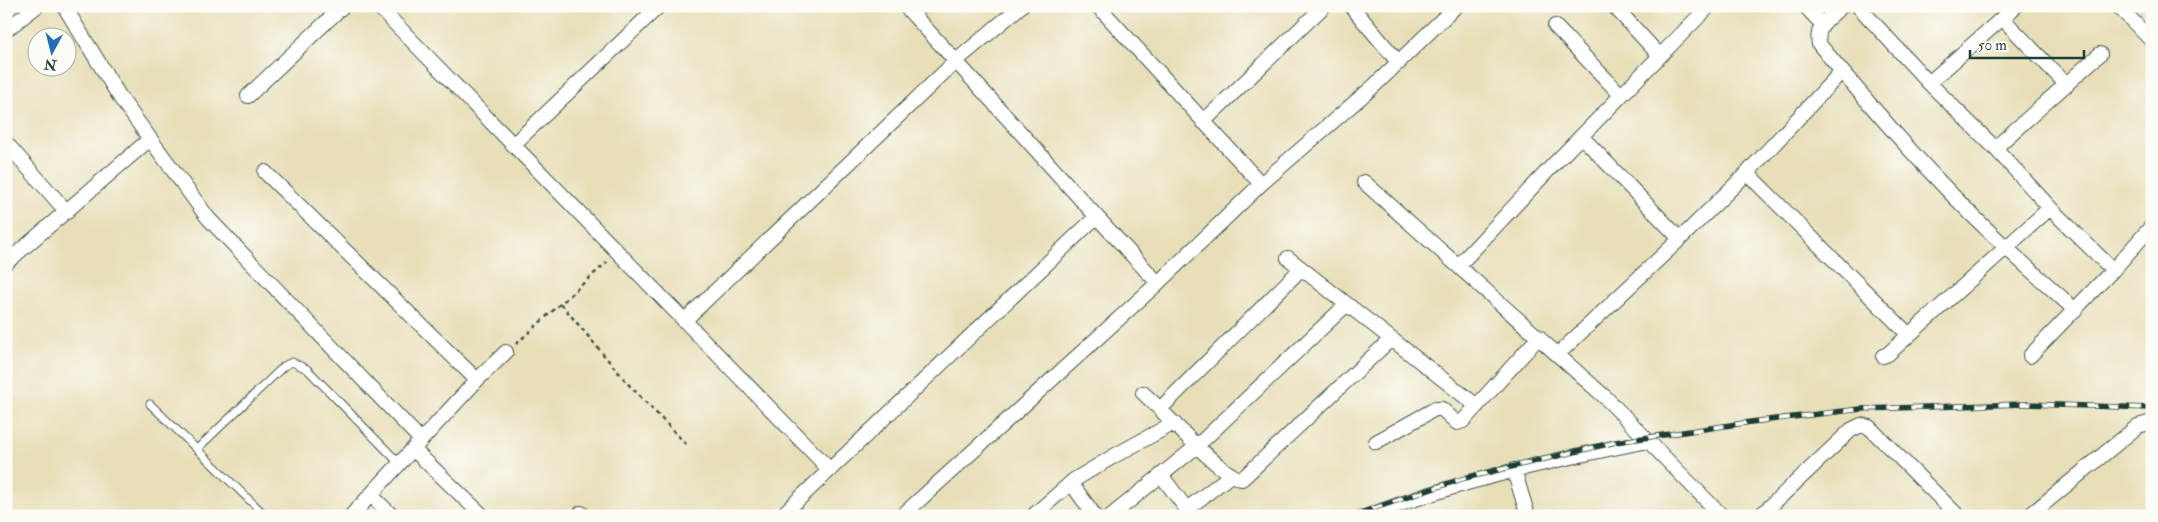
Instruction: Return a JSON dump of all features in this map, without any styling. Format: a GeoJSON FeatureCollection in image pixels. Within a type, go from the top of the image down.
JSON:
{"type":"FeatureCollection","features":[{"type":"Feature","properties":{"kind":"street"},"geometry":{"type":"LineString","coordinates":[[6,30],[37,6]]}},
{"type":"Feature","properties":{"kind":"street"},"geometry":{"type":"LineString","coordinates":[[64,6],[121,99],[208,218],[483,516]]}},
{"type":"Feature","properties":{"kind":"street"},"geometry":{"type":"LineString","coordinates":[[248,96],[343,6]]}},
{"type":"Feature","properties":{"kind":"street"},"geometry":{"type":"LineString","coordinates":[[378,6],[830,470]]}},
{"type":"Feature","properties":{"kind":"street"},"geometry":{"type":"LineString","coordinates":[[513,145],[660,6]]}},
{"type":"Feature","properties":{"kind":"street"},"geometry":{"type":"LineString","coordinates":[[905,6],[1158,283]]}},
{"type":"Feature","properties":{"kind":"street"},"geometry":{"type":"LineString","coordinates":[[684,321],[956,61],[1021,6]]}},
{"type":"Feature","properties":{"kind":"street"},"geometry":{"type":"LineString","coordinates":[[1203,122],[1324,6]]}},
{"type":"Feature","properties":{"kind":"street"},"geometry":{"type":"LineString","coordinates":[[1351,6],[1399,63]]}},
{"type":"Feature","properties":{"kind":"street"},"geometry":{"type":"LineString","coordinates":[[904,514],[1158,283],[1261,184],[1399,63],[1456,6]]}},
{"type":"Feature","properties":{"kind":"street"},"geometry":{"type":"LineString","coordinates":[[1614,6],[1660,56]]}},
{"type":"Feature","properties":{"kind":"street"},"geometry":{"type":"LineString","coordinates":[[1459,265],[1581,136],[1709,6]]}},
{"type":"Feature","properties":{"kind":"street"},"geometry":{"type":"LineString","coordinates":[[1805,6],[1822,24]]}},
{"type":"Feature","properties":{"kind":"street"},"geometry":{"type":"LineString","coordinates":[[1842,6],[1818,30],[1819,44],[1874,110],[2007,248],[2075,310]]}},
{"type":"Feature","properties":{"kind":"street"},"geometry":{"type":"LineString","coordinates":[[1858,6],[1929,83],[2113,270]]}},
{"type":"Feature","properties":{"kind":"street"},"geometry":{"type":"LineString","coordinates":[[1929,83],[2016,6]]}},
{"type":"Feature","properties":{"kind":"street"},"geometry":{"type":"LineString","coordinates":[[2118,6],[2152,41]]}},
{"type":"Feature","properties":{"kind":"street"},"geometry":{"type":"LineString","coordinates":[[1106,9],[1203,122],[1261,184]]}},
{"type":"Feature","properties":{"kind":"street"},"geometry":{"type":"LineString","coordinates":[[2003,19],[2067,85]]}},
{"type":"Feature","properties":{"kind":"street"},"geometry":{"type":"LineString","coordinates":[[1555,26],[1622,95]]}},
{"type":"Feature","properties":{"kind":"street"},"geometry":{"type":"LineString","coordinates":[[1994,148],[2100,54]]}},
{"type":"Feature","properties":{"kind":"street"},"geometry":{"type":"LineString","coordinates":[[1558,354],[1680,239],[1747,172],[1842,71]]}},
{"type":"Feature","properties":{"kind":"street"},"geometry":{"type":"LineString","coordinates":[[1581,136],[1680,239]]}},
{"type":"Feature","properties":{"kind":"street"},"geometry":{"type":"LineString","coordinates":[[6,263],[68,212],[150,139]]}},
{"type":"Feature","properties":{"kind":"street"},"geometry":{"type":"LineString","coordinates":[[7,146],[68,212]]}},
{"type":"Feature","properties":{"kind":"street"},"geometry":{"type":"LineString","coordinates":[[265,172],[477,380]]}},
{"type":"Feature","properties":{"kind":"street"},"geometry":{"type":"LineString","coordinates":[[1747,172],[1910,335]]}},
{"type":"Feature","properties":{"kind":"street"},"geometry":{"type":"LineString","coordinates":[[1364,182],[1606,398],[1722,516]]}},
{"type":"Feature","properties":{"kind":"street"},"geometry":{"type":"LineString","coordinates":[[1883,356],[1910,335],[2050,208]]}},
{"type":"Feature","properties":{"kind":"street"},"geometry":{"type":"LineString","coordinates":[[781,516],[1096,217]]}},
{"type":"Feature","properties":{"kind":"street"},"geometry":{"type":"LineString","coordinates":[[2030,356],[2113,270],[2152,226]]}},
{"type":"Feature","properties":{"kind":"street"},"geometry":{"type":"LineString","coordinates":[[1288,258],[1390,340],[1477,406]]}},
{"type":"Feature","properties":{"kind":"street"},"geometry":{"type":"LineString","coordinates":[[1161,408],[1302,269]]}},
{"type":"Feature","properties":{"kind":"street"},"geometry":{"type":"LineString","coordinates":[[1111,516],[1197,446],[1346,305]]}},
{"type":"Feature","properties":{"kind":"street"},"geometry":{"type":"LineString","coordinates":[[1376,442],[1434,409],[1442,409],[1458,423],[1463,421],[1539,338]]}},
{"type":"Feature","properties":{"kind":"street"},"geometry":{"type":"LineString","coordinates":[[1143,393],[1161,408],[1197,446],[1231,475],[1236,479],[1245,478],[1390,340]]}},
{"type":"Feature","properties":{"kind":"street"},"geometry":{"type":"LineString","coordinates":[[351,516],[477,380],[506,352]]}},
{"type":"Feature","properties":{"kind":"street"},"geometry":{"type":"LineString","coordinates":[[1035,514],[1071,483],[1174,422]]}},
{"type":"Feature","properties":{"kind":"street"},"geometry":{"type":"LineString","coordinates":[[2029,516],[2138,426],[2152,422]]}},
{"type":"Feature","properties":{"kind":"street"},"geometry":{"type":"LineString","coordinates":[[1760,516],[1852,430],[1861,425],[1868,427],[1958,516]]}},
{"type":"Feature","properties":{"kind":"street"},"geometry":{"type":"LineString","coordinates":[[1368,516],[1461,484],[1548,461],[1648,441]]}},
{"type":"Feature","properties":{"kind":"street"},"geometry":{"type":"LineString","coordinates":[[1514,470],[1528,516]]}},
{"type":"Feature","properties":{"kind":"street"},"geometry":{"type":"LineString","coordinates":[[1161,475],[1189,512],[1231,475]]}},
{"type":"Feature","properties":{"kind":"street"},"geometry":{"type":"LineString","coordinates":[[1071,483],[1095,516]]}},
{"type":"Feature","properties":{"kind":"street"},"geometry":{"type":"LineString","coordinates":[[371,495],[392,516]]}},
{"type":"Feature","properties":{"kind":"lane"},"geometry":{"type":"LineString","coordinates":[[197,449],[284,366],[292,362],[307,369],[400,464]]}},
{"type":"Feature","properties":{"kind":"lane"},"geometry":{"type":"LineString","coordinates":[[150,404],[266,516]]}},
{"type":"Feature","properties":{"kind":"path"},"geometry":{"type":"LineString","coordinates":[[506,352],[618,253]]}},
{"type":"Feature","properties":{"kind":"path"},"geometry":{"type":"LineString","coordinates":[[561,304],[630,386],[687,445]]}},
{"type":"Feature","properties":{"kind":"railway"},"geometry":{"type":"LineString","coordinates":[[1351,516],[1465,478],[1616,442],[1751,422],[1861,409],[2025,404],[2152,408]]}}]}
